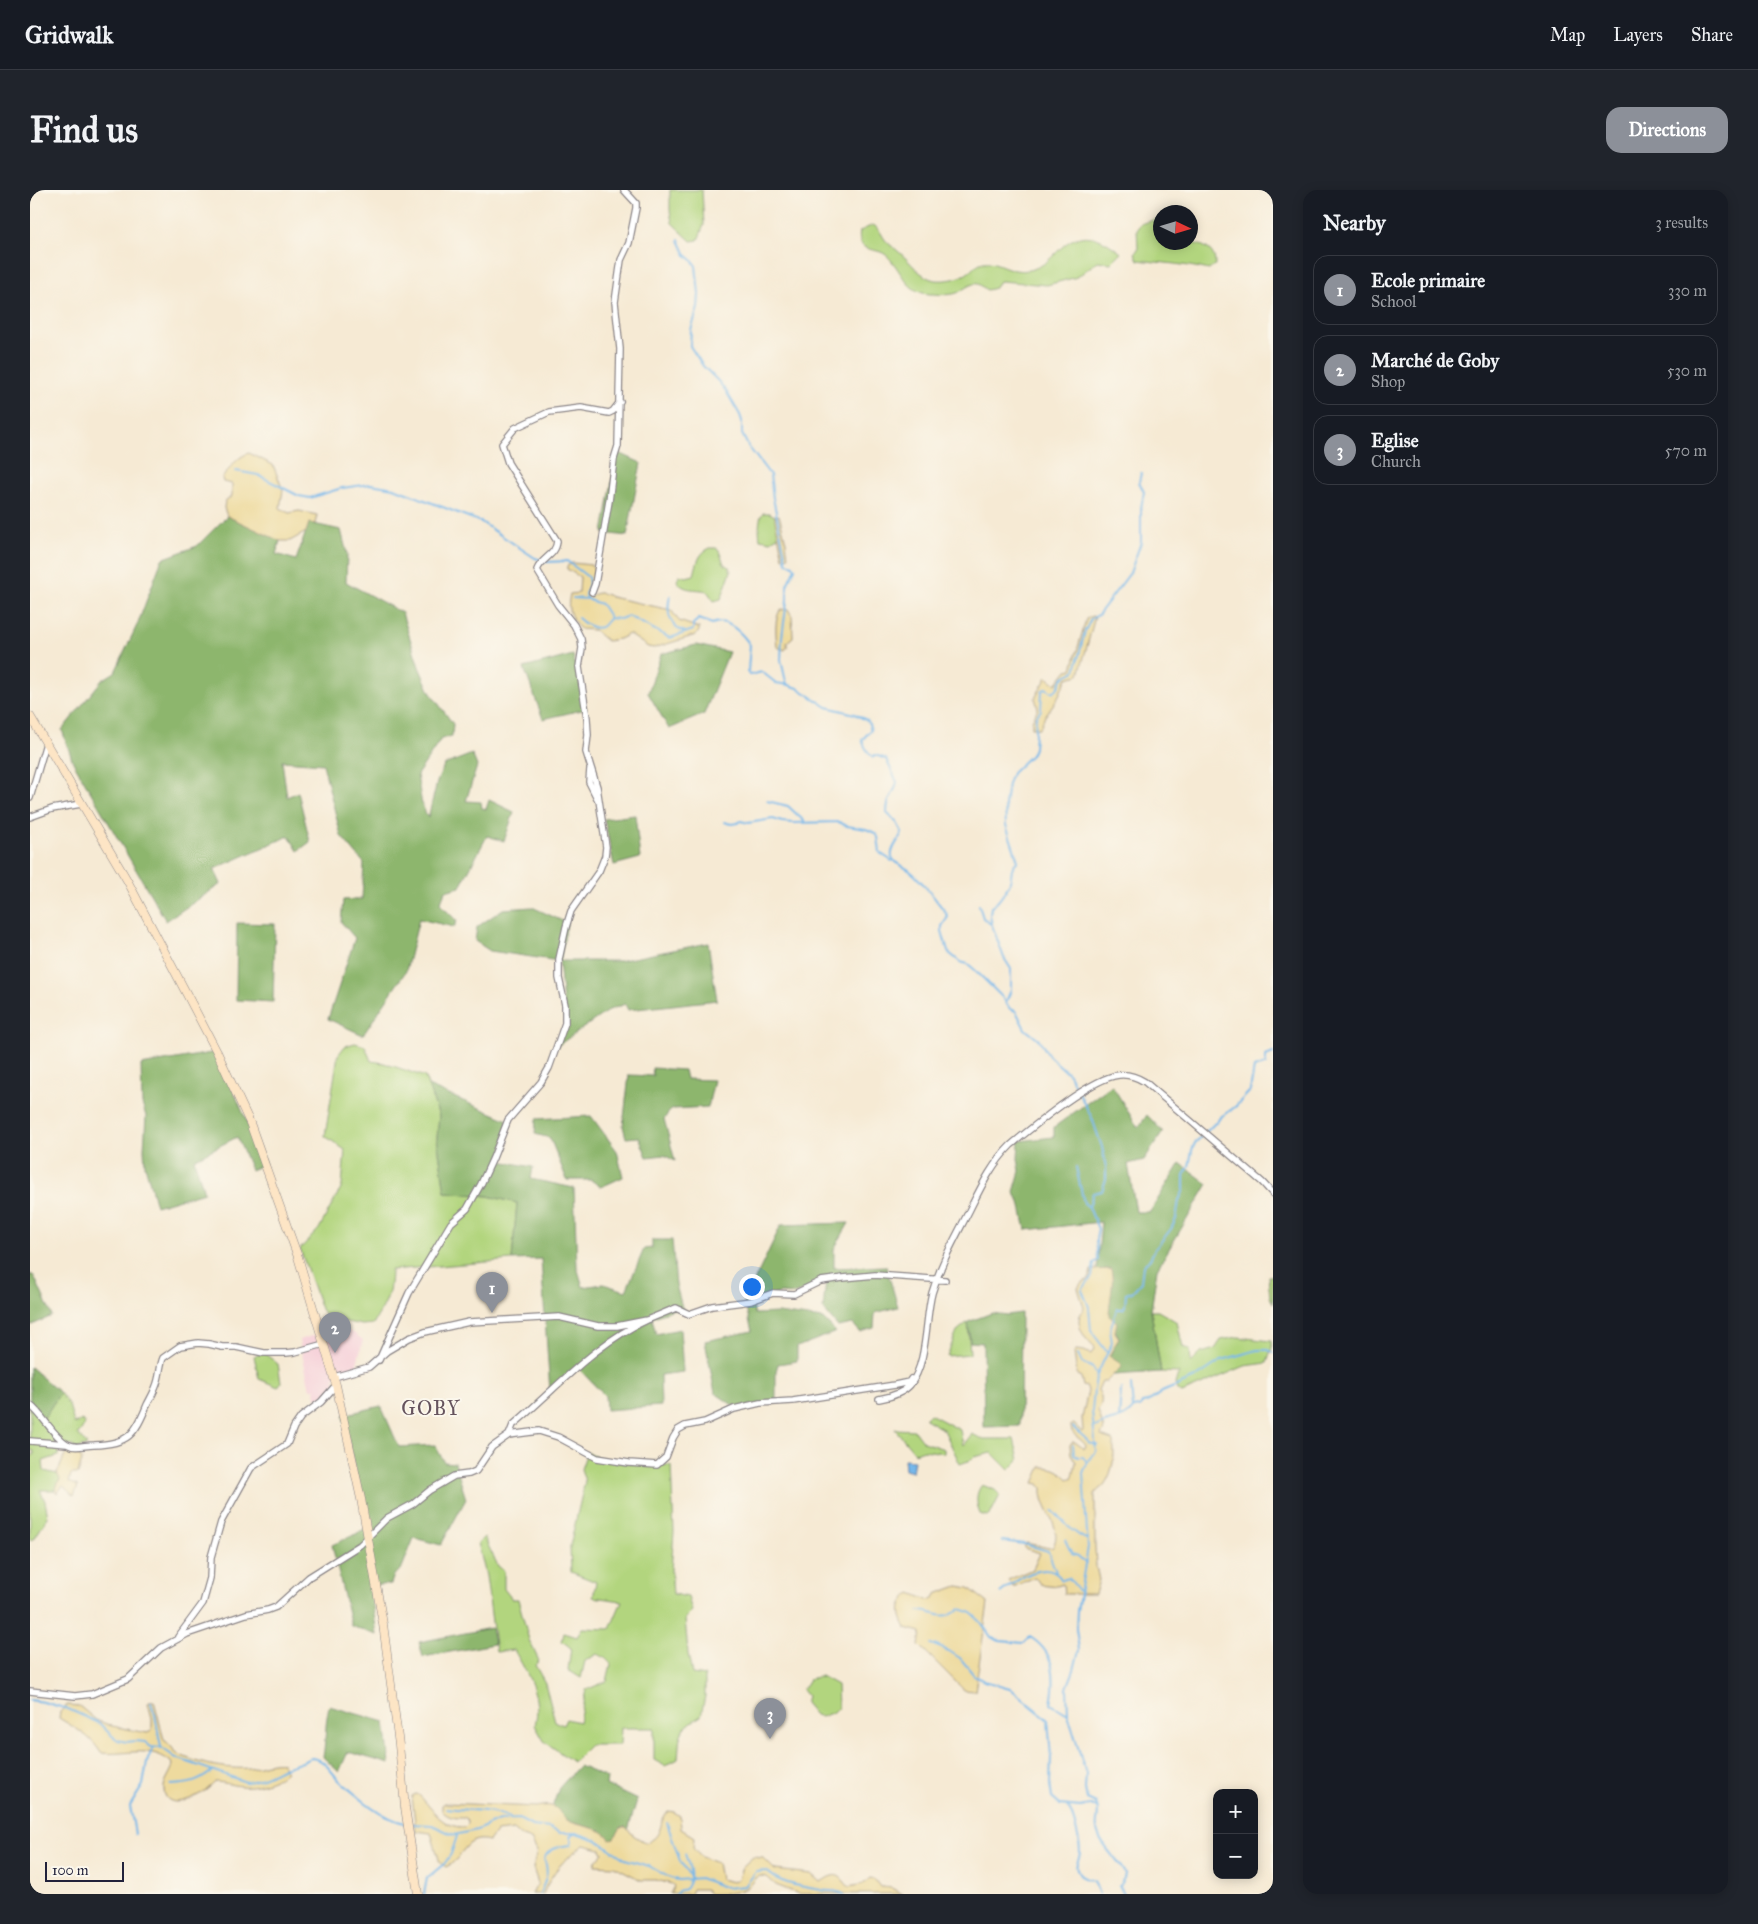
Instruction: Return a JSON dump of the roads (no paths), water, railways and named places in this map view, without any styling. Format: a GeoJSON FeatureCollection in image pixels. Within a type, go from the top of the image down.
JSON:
{"type":"FeatureCollection","features":[{"type":"Feature","properties":{"kind":"main road"},"geometry":{"type":"LineString","coordinates":[[30,716],[127,880],[164,947],[217,1052],[250,1123],[298,1257],[335,1381],[368,1536],[383,1624],[407,1823],[418,1894]]}},
{"type":"Feature","properties":{"kind":"street"},"geometry":{"type":"LineString","coordinates":[[592,592],[609,501],[613,464],[618,446],[620,348],[615,302],[621,260],[628,243],[636,208],[636,203],[624,190]]}},
{"type":"Feature","properties":{"kind":"street"},"geometry":{"type":"LineString","coordinates":[[379,1360],[408,1293],[451,1223],[466,1209],[490,1167],[508,1120],[540,1082],[549,1068],[565,1023],[565,1005],[559,978],[559,960],[566,926],[571,911],[592,883],[605,856],[606,847],[597,787],[586,752],[587,718],[579,679],[581,639],[574,625],[558,605],[537,570],[542,561],[550,557],[557,541],[508,463],[502,444],[515,428],[549,412],[580,408],[609,413],[620,402]]}},
{"type":"Feature","properties":{"kind":"street"},"geometry":{"type":"LineString","coordinates":[[30,798],[46,743]]}},
{"type":"Feature","properties":{"kind":"street"},"geometry":{"type":"LineString","coordinates":[[30,817],[52,809],[81,804]]}},
{"type":"Feature","properties":{"kind":"street"},"geometry":{"type":"LineString","coordinates":[[879,1399],[891,1397],[902,1392],[910,1385],[915,1375],[921,1361],[927,1316],[936,1280],[951,1244],[987,1174],[1000,1155],[1025,1132],[1090,1086],[1120,1074],[1139,1078],[1262,1182],[1273,1194]]}},
{"type":"Feature","properties":{"kind":"street"},"geometry":{"type":"LineString","coordinates":[[509,1435],[513,1424],[570,1373],[622,1332],[676,1308],[689,1314],[712,1306],[751,1301],[773,1293],[794,1294],[821,1282],[843,1278],[875,1275],[945,1280]]}},
{"type":"Feature","properties":{"kind":"street"},"geometry":{"type":"LineString","coordinates":[[177,1639],[203,1603],[210,1578],[211,1557],[221,1522],[251,1468],[287,1444],[294,1427],[301,1417],[321,1402],[335,1381],[369,1367],[387,1351],[409,1338],[425,1332],[469,1322],[559,1317],[598,1326],[617,1326],[647,1320]]}},
{"type":"Feature","properties":{"kind":"street"},"geometry":{"type":"LineString","coordinates":[[30,1441],[81,1447],[87,1445],[106,1445],[127,1438],[136,1430],[158,1380],[163,1358],[180,1346],[198,1343],[236,1347],[264,1353],[286,1353],[324,1344]]}},
{"type":"Feature","properties":{"kind":"street"},"geometry":{"type":"LineString","coordinates":[[30,1691],[70,1696],[92,1694],[128,1679],[161,1648],[177,1639],[246,1614],[276,1607],[288,1598],[298,1585],[360,1546],[387,1518],[421,1499],[430,1490],[454,1476],[473,1473],[492,1447],[509,1435],[539,1431],[558,1437],[597,1458],[629,1464],[658,1465],[666,1457],[672,1438],[678,1430],[685,1426],[705,1422],[734,1409],[760,1403],[794,1401],[895,1385],[909,1382],[915,1375]]}},
{"type":"Feature","properties":{"kind":"street"},"geometry":{"type":"LineString","coordinates":[[30,1405],[38,1410],[67,1444]]}},
{"type":"Feature","properties":{"kind":"water"},"geometry":{"type":"Polygon","coordinates":[[[904,1459],[914,1460],[912,1472],[905,1470],[904,1459]]]}},
{"type":"Feature","properties":{"kind":"waterway"},"geometry":{"type":"LineString","coordinates":[[679,240],[686,255],[696,266],[699,294],[698,308],[691,330],[690,346],[703,366],[726,391],[740,415],[742,434],[748,446],[770,475],[786,560],[787,563],[795,568],[787,585],[787,601],[782,637],[781,660],[786,682],[827,707],[855,714],[868,721],[871,730],[862,740],[873,757],[875,755],[886,759],[897,782],[888,803],[887,813],[897,823],[902,832],[892,850],[893,859],[920,880],[946,913],[948,917],[942,926],[942,931],[948,952],[960,962],[968,964],[975,970],[1003,998],[1010,1009],[1016,1011],[1025,1029],[1040,1041],[1049,1056],[1069,1074],[1092,1118],[1102,1147],[1106,1179],[1102,1191],[1093,1193],[1089,1207],[1098,1229],[1096,1240],[1098,1260],[1094,1263],[1092,1277],[1082,1290],[1089,1307],[1091,1331],[1107,1352]]}},
{"type":"Feature","properties":{"kind":"waterway"},"geometry":{"type":"LineString","coordinates":[[236,471],[258,475],[299,496],[310,498],[342,488],[371,484],[394,488],[481,522],[535,558],[548,562],[567,561],[588,577],[589,584],[585,594],[586,597],[591,601],[601,604],[610,618],[620,619],[628,616],[670,638],[693,630],[693,624],[699,619],[712,624],[718,622],[729,624],[750,645],[748,671],[750,675],[762,672],[776,683],[789,685]]}},
{"type":"Feature","properties":{"kind":"waterway"},"geometry":{"type":"LineString","coordinates":[[992,925],[991,907],[999,900],[1007,888],[1012,868],[1018,861],[1006,825],[1005,804],[1008,784],[1012,773],[1031,755],[1034,748],[1036,717],[1041,710],[1042,691],[1046,688],[1051,692],[1054,691],[1064,677],[1075,671],[1085,631],[1091,619],[1098,615],[1130,573],[1141,542],[1141,508],[1144,492],[1139,482],[1141,473]]}},
{"type":"Feature","properties":{"kind":"waterway"},"geometry":{"type":"LineString","coordinates":[[670,596],[670,618],[678,629],[685,632]]}},
{"type":"Feature","properties":{"kind":"waterway"},"geometry":{"type":"LineString","coordinates":[[573,598],[587,599]]}},
{"type":"Feature","properties":{"kind":"waterway"},"geometry":{"type":"LineString","coordinates":[[578,618],[588,626],[595,628],[602,626],[610,618]]}},
{"type":"Feature","properties":{"kind":"waterway"},"geometry":{"type":"LineString","coordinates":[[767,801],[788,806],[805,822]]}},
{"type":"Feature","properties":{"kind":"waterway"},"geometry":{"type":"LineString","coordinates":[[725,822],[733,824],[741,821],[748,823],[773,819],[794,823],[839,822],[875,833],[878,837],[880,853],[892,861]]}},
{"type":"Feature","properties":{"kind":"waterway"},"geometry":{"type":"LineString","coordinates":[[979,905],[983,918],[992,925],[1004,958],[1011,969],[1011,990],[1006,1002]]}},
{"type":"Feature","properties":{"kind":"waterway"},"geometry":{"type":"LineString","coordinates":[[1124,1894],[1119,1886],[1125,1874],[1101,1841],[1097,1826],[1098,1810],[1096,1803],[1087,1799],[1085,1789],[1086,1774],[1068,1714],[1067,1688],[1079,1650],[1076,1629],[1077,1611],[1088,1547],[1083,1473],[1089,1459],[1096,1452],[1092,1411],[1096,1377],[1112,1343],[1110,1329],[1117,1309],[1123,1309],[1126,1294],[1132,1292],[1141,1282],[1143,1266],[1150,1259],[1176,1219],[1179,1200],[1184,1190],[1184,1175],[1189,1167],[1195,1143],[1250,1091],[1254,1068],[1266,1064],[1266,1056],[1273,1053]]}},
{"type":"Feature","properties":{"kind":"waterway"},"geometry":{"type":"LineString","coordinates":[[1076,1167],[1084,1203],[1089,1207]]}},
{"type":"Feature","properties":{"kind":"waterway"},"geometry":{"type":"LineString","coordinates":[[1094,1428],[1126,1416],[1134,1408],[1140,1407],[1142,1403],[1148,1402],[1162,1392],[1195,1378],[1222,1360],[1257,1350],[1268,1350],[1273,1353]]}},
{"type":"Feature","properties":{"kind":"waterway"},"geometry":{"type":"LineString","coordinates":[[1078,1354],[1082,1363],[1093,1368],[1097,1375]]}},
{"type":"Feature","properties":{"kind":"waterway"},"geometry":{"type":"LineString","coordinates":[[1131,1385],[1133,1409]]}},
{"type":"Feature","properties":{"kind":"waterway"},"geometry":{"type":"LineString","coordinates":[[1119,1419],[1121,1389]]}},
{"type":"Feature","properties":{"kind":"waterway"},"geometry":{"type":"LineString","coordinates":[[1073,1427],[1089,1443],[1097,1445]]}},
{"type":"Feature","properties":{"kind":"waterway"},"geometry":{"type":"LineString","coordinates":[[1073,1445],[1074,1454],[1078,1457],[1083,1457],[1087,1462]]}},
{"type":"Feature","properties":{"kind":"waterway"},"geometry":{"type":"LineString","coordinates":[[1053,1511],[1072,1530],[1086,1539]]}},
{"type":"Feature","properties":{"kind":"waterway"},"geometry":{"type":"LineString","coordinates":[[1065,1540],[1072,1554],[1078,1556],[1086,1564]]}},
{"type":"Feature","properties":{"kind":"waterway"},"geometry":{"type":"LineString","coordinates":[[1002,1541],[1024,1544],[1048,1551],[1056,1572]]}},
{"type":"Feature","properties":{"kind":"waterway"},"geometry":{"type":"LineString","coordinates":[[1000,1593],[1023,1577],[1040,1570],[1049,1570],[1056,1573],[1062,1580],[1069,1578],[1081,1593]]}},
{"type":"Feature","properties":{"kind":"waterway"},"geometry":{"type":"LineString","coordinates":[[919,1611],[944,1616],[960,1609],[970,1612],[980,1621],[991,1637],[1000,1641],[1024,1643],[1030,1637],[1039,1643],[1049,1658],[1052,1667],[1051,1704],[1068,1714]]}},
{"type":"Feature","properties":{"kind":"waterway"},"geometry":{"type":"LineString","coordinates":[[931,1644],[949,1651],[960,1658],[974,1675],[984,1681],[1010,1688],[1048,1720],[1052,1798],[1060,1805],[1080,1807],[1091,1805],[1098,1808]]}},
{"type":"Feature","properties":{"kind":"waterway"},"geometry":{"type":"LineString","coordinates":[[30,1700],[68,1709],[99,1723],[118,1740],[145,1742],[151,1747],[162,1748],[176,1758],[246,1782],[261,1779],[311,1758],[320,1760],[340,1781],[379,1812],[405,1823]]}},
{"type":"Feature","properties":{"kind":"waterway"},"geometry":{"type":"LineString","coordinates":[[151,1703],[161,1747]]}},
{"type":"Feature","properties":{"kind":"waterway"},"geometry":{"type":"LineString","coordinates":[[135,1834],[130,1806],[143,1785],[147,1762],[153,1747]]}},
{"type":"Feature","properties":{"kind":"waterway"},"geometry":{"type":"LineString","coordinates":[[171,1785],[193,1782],[212,1771]]}},
{"type":"Feature","properties":{"kind":"waterway"},"geometry":{"type":"LineString","coordinates":[[1068,1807],[1079,1842],[1080,1853],[1077,1869],[1082,1877],[1094,1881],[1099,1894]]}},
{"type":"Feature","properties":{"kind":"waterway"},"geometry":{"type":"LineString","coordinates":[[447,1808],[487,1811],[510,1818]]}},
{"type":"Feature","properties":{"kind":"waterway"},"geometry":{"type":"LineString","coordinates":[[410,1824],[432,1825],[454,1835],[477,1830],[499,1820],[519,1819],[532,1826],[550,1828],[560,1833],[576,1833],[597,1840],[625,1859],[649,1866],[670,1878],[679,1880],[700,1878],[726,1888],[745,1886],[756,1872],[767,1871],[778,1879],[792,1884],[844,1894]]}},
{"type":"Feature","properties":{"kind":"waterway"},"geometry":{"type":"LineString","coordinates":[[667,1823],[680,1861],[691,1878]]}},
{"type":"Feature","properties":{"kind":"waterway"},"geometry":{"type":"LineString","coordinates":[[540,1894],[546,1876],[547,1868],[544,1859],[546,1855],[555,1848],[571,1845],[572,1840],[570,1837],[574,1833]]}},
{"type":"Feature","properties":{"kind":"waterway"},"geometry":{"type":"LineString","coordinates":[[424,1894],[427,1878],[445,1863],[451,1854],[457,1836]]}},
{"type":"Feature","properties":{"kind":"waterway"},"geometry":{"type":"LineString","coordinates":[[676,1894],[678,1891],[685,1889],[690,1880],[690,1868],[685,1854]]}},
{"type":"Feature","properties":{"kind":"place","name":"Ecole primaire"},"geometry":{"type":"Point","coordinates":[492,1313]}},
{"type":"Feature","properties":{"kind":"place","name":"Marché de Goby"},"geometry":{"type":"Point","coordinates":[335,1353]}},
{"type":"Feature","properties":{"kind":"place","name":"Eglise"},"geometry":{"type":"Point","coordinates":[770,1739]}},
{"type":"Feature","properties":{"kind":"district","name":"GOBY"},"geometry":{"type":"Point","coordinates":[431,1408]}}]}
